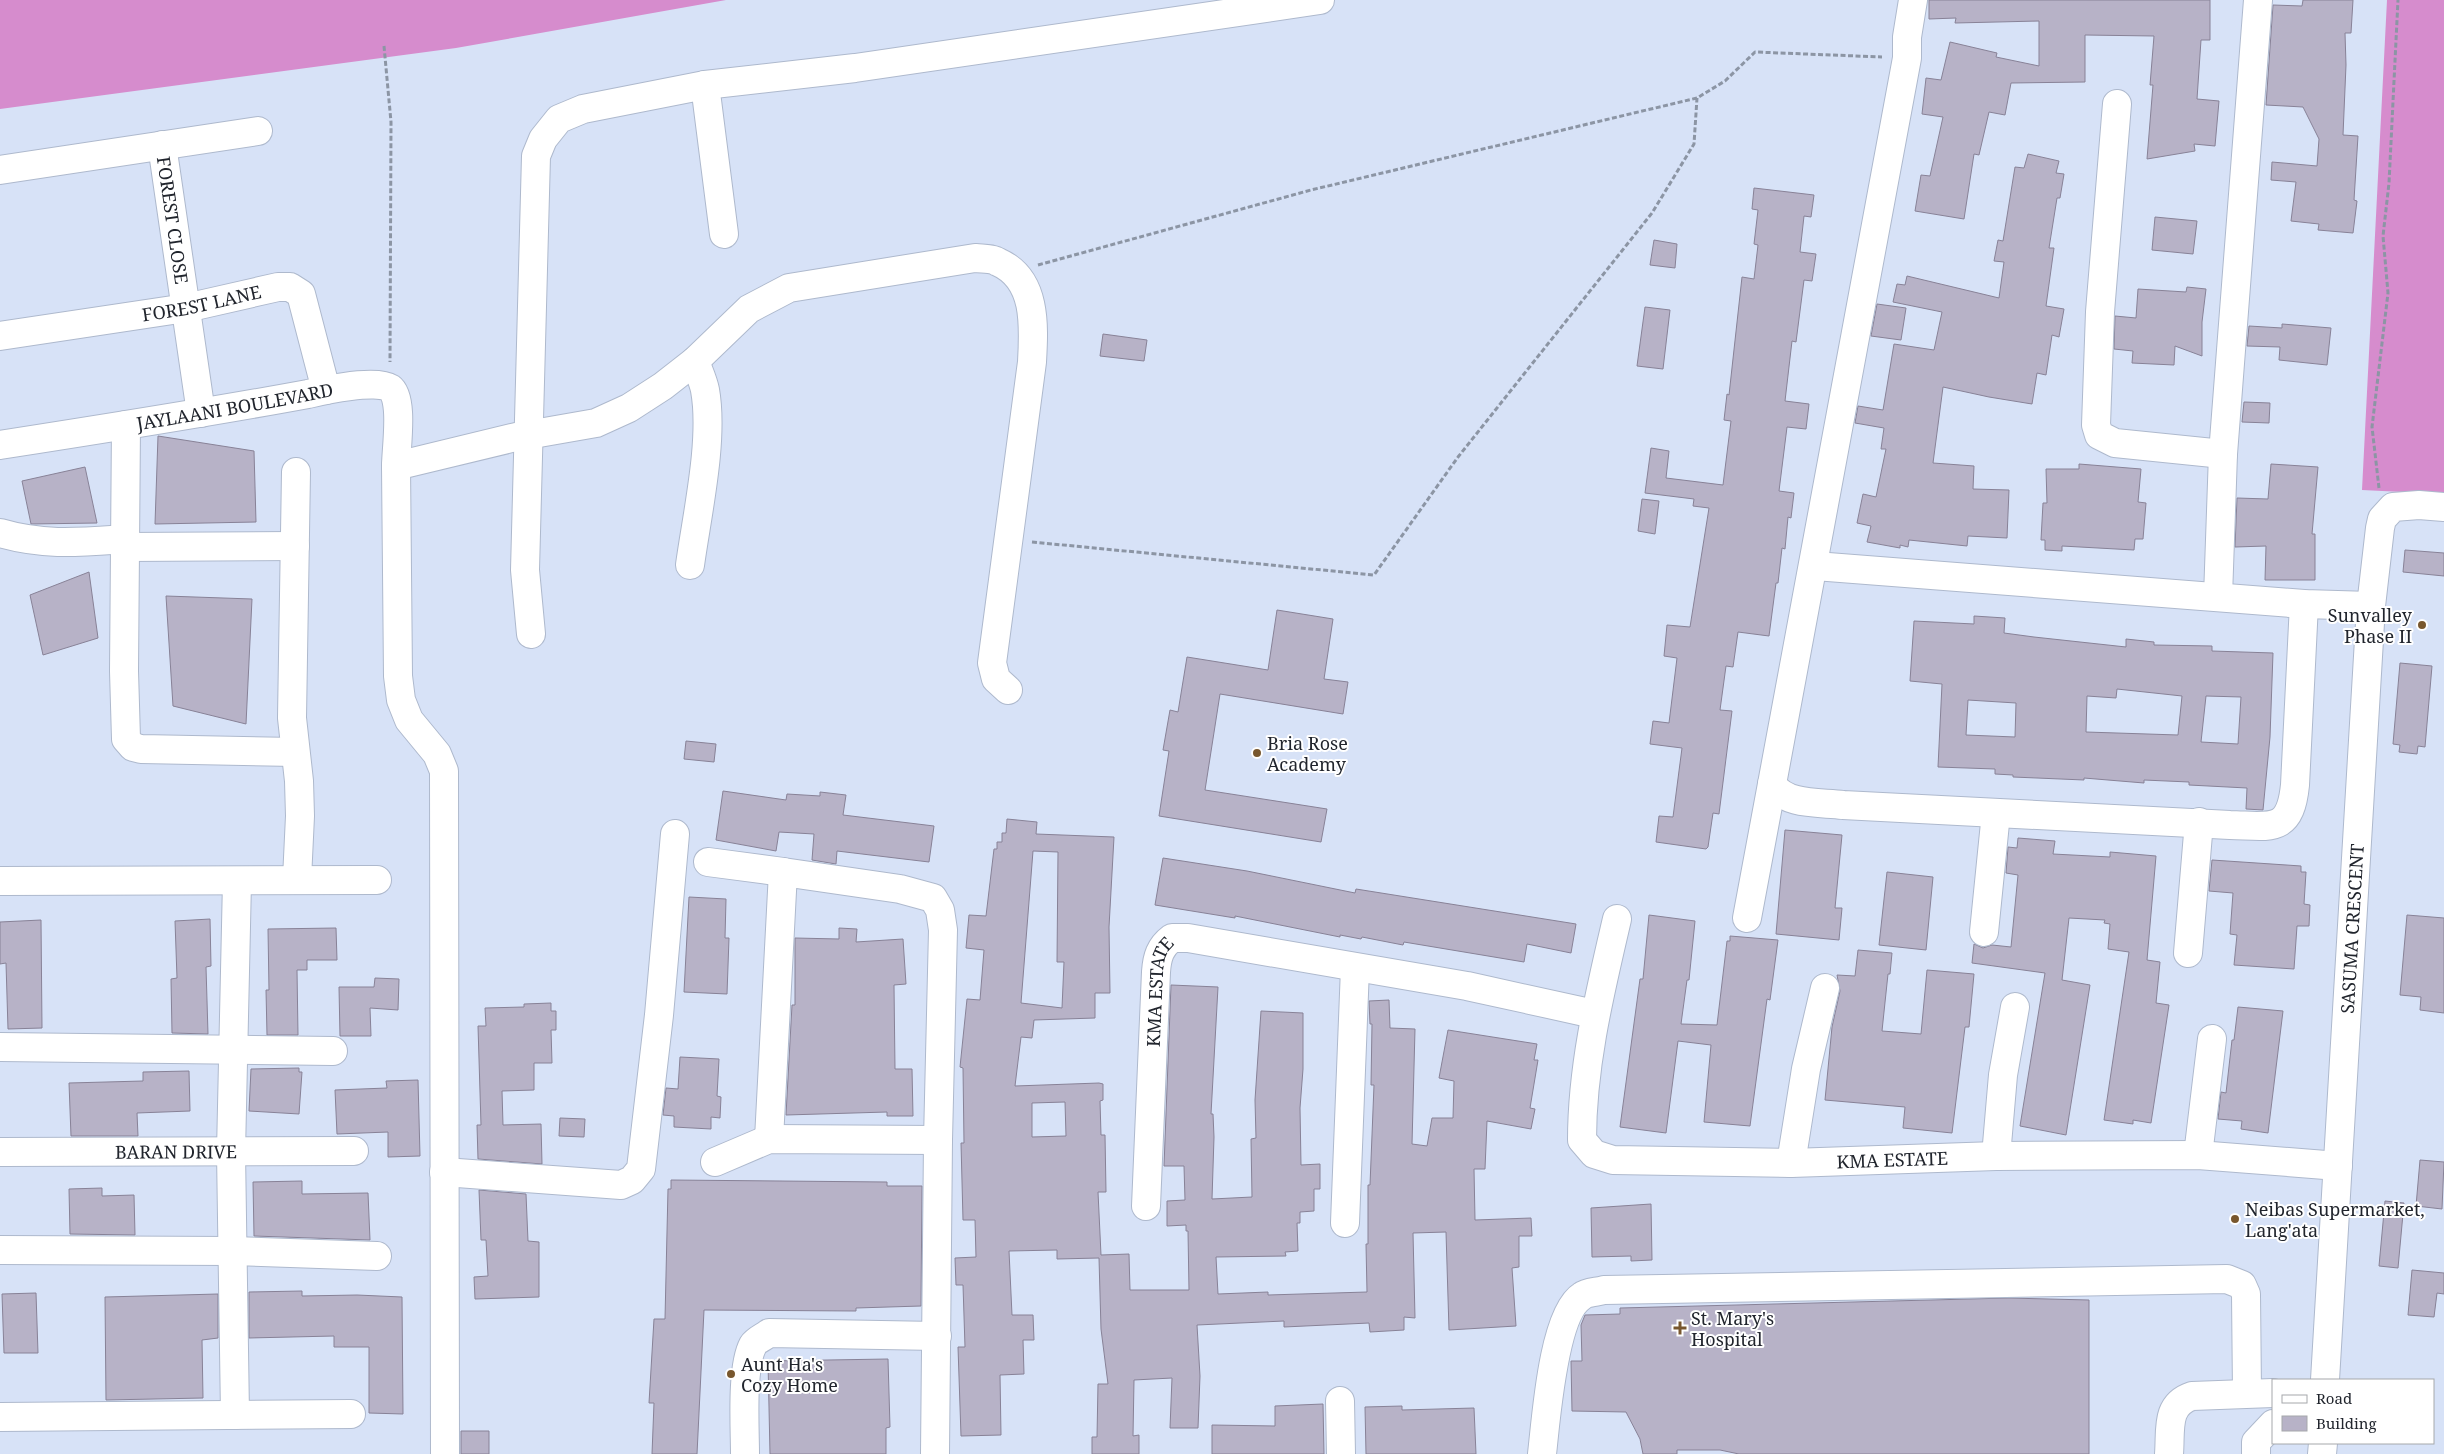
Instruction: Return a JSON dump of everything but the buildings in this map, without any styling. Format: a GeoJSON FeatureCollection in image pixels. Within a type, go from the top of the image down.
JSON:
{"type":"FeatureCollection","features":[{"type":"Feature","properties":{"kind":"street"},"geometry":{"type":"LineString","coordinates":[[531,634],[525,570],[527,435],[536,156],[543,139],[559,119],[583,109],[705,85],[855,68],[1320,0]]}},
{"type":"Feature","properties":{"kind":"street"},"geometry":{"type":"LineString","coordinates":[[1747,918],[1815,566],[1908,58],[1906,37],[1913,0]]}},
{"type":"Feature","properties":{"kind":"street"},"geometry":{"type":"LineString","coordinates":[[2218,597],[2223,454],[2258,0]]}},
{"type":"Feature","properties":{"kind":"street"},"geometry":{"type":"LineString","coordinates":[[705,85],[724,234]]}},
{"type":"Feature","properties":{"kind":"street"},"geometry":{"type":"LineString","coordinates":[[2118,104],[2100,312],[2096,416],[2099,435],[2115,443],[2164,450],[2223,454]]}},
{"type":"Feature","properties":{"kind":"street"},"geometry":{"type":"LineString","coordinates":[[0,170],[258,131]]}},
{"type":"Feature","properties":{"kind":"street","name":"FOREST CLOSE"},"geometry":{"type":"LineString","coordinates":[[162,146],[202,413]]}},
{"type":"Feature","properties":{"kind":"street"},"geometry":{"type":"LineString","coordinates":[[396,466],[527,435],[596,422],[629,408],[663,386],[695,361],[749,309],[789,288],[975,258],[997,260],[1015,271],[1026,288],[1034,330],[1032,362],[992,663],[996,679],[1008,690]]}},
{"type":"Feature","properties":{"kind":"street","name":"FOREST LANE"},"geometry":{"type":"LineString","coordinates":[[0,336],[186,308],[278,287],[290,287],[301,294],[326,390]]}},
{"type":"Feature","properties":{"kind":"street"},"geometry":{"type":"LineString","coordinates":[[690,565],[705,461],[705,389],[695,361]]}},
{"type":"Feature","properties":{"kind":"street","name":"JAYLAANI BOULEVARD"},"geometry":{"type":"LineString","coordinates":[[0,445],[202,413],[326,390],[375,385],[390,388]]}},
{"type":"Feature","properties":{"kind":"street"},"geometry":{"type":"LineString","coordinates":[[390,388],[396,394],[398,404],[396,466],[398,676],[401,700],[409,720],[437,754],[444,771],[445,1454]]}},
{"type":"Feature","properties":{"kind":"street"},"geometry":{"type":"LineString","coordinates":[[126,425],[124,671],[125,732],[130,744],[141,749],[295,752]]}},
{"type":"Feature","properties":{"kind":"street"},"geometry":{"type":"LineString","coordinates":[[296,472],[292,718],[299,781],[300,816],[297,879]]}},
{"type":"Feature","properties":{"kind":"street"},"geometry":{"type":"LineString","coordinates":[[2382,519],[2393,507],[2431,506]]}},
{"type":"Feature","properties":{"kind":"street","name":"SASUMA CRESCENT"},"geometry":{"type":"LineString","coordinates":[[2325,1379],[2371,606],[2382,519]]}},
{"type":"Feature","properties":{"kind":"street"},"geometry":{"type":"LineString","coordinates":[[0,533],[24,540],[59,544],[126,543],[295,546]]}},
{"type":"Feature","properties":{"kind":"street"},"geometry":{"type":"LineString","coordinates":[[1815,566],[2304,604],[2371,606]]}},
{"type":"Feature","properties":{"kind":"street"},"geometry":{"type":"LineString","coordinates":[[1772,784],[1784,797],[1797,800],[1996,813],[2268,826],[2281,822],[2289,815],[2294,803],[2296,785],[2304,604]]}},
{"type":"Feature","properties":{"kind":"street"},"geometry":{"type":"LineString","coordinates":[[1984,932],[1996,813]]}},
{"type":"Feature","properties":{"kind":"street"},"geometry":{"type":"LineString","coordinates":[[2188,953],[2199,822]]}},
{"type":"Feature","properties":{"kind":"street"},"geometry":{"type":"LineString","coordinates":[[444,1172],[621,1185],[632,1180],[641,1169],[660,1015],[676,834]]}},
{"type":"Feature","properties":{"kind":"street"},"geometry":{"type":"LineString","coordinates":[[708,862],[900,888],[933,898],[940,910],[943,930],[938,1140],[935,1454]]}},
{"type":"Feature","properties":{"kind":"street"},"geometry":{"type":"LineString","coordinates":[[769,1139],[783,872]]}},
{"type":"Feature","properties":{"kind":"street"},"geometry":{"type":"LineString","coordinates":[[0,881],[377,880]]}},
{"type":"Feature","properties":{"kind":"street"},"geometry":{"type":"LineString","coordinates":[[235,1415],[231,1152],[237,881]]}},
{"type":"Feature","properties":{"kind":"street","name":"KMA ESTATE"},"geometry":{"type":"LineString","coordinates":[[1617,919],[1594,1014],[1582,1112],[1582,1140],[1594,1154],[1613,1160],[1791,1163],[1996,1156],[2198,1155],[2338,1166]]}},
{"type":"Feature","properties":{"kind":"street","name":"KMA ESTATE"},"geometry":{"type":"LineString","coordinates":[[1146,1206],[1156,972],[1158,957],[1164,944],[1172,938],[1188,938],[1467,986],[1594,1014]]}},
{"type":"Feature","properties":{"kind":"street"},"geometry":{"type":"LineString","coordinates":[[1345,1223],[1355,968]]}},
{"type":"Feature","properties":{"kind":"street"},"geometry":{"type":"LineString","coordinates":[[1791,1163],[1806,1069],[1825,988]]}},
{"type":"Feature","properties":{"kind":"street"},"geometry":{"type":"LineString","coordinates":[[1996,1156],[2003,1075],[2015,1007]]}},
{"type":"Feature","properties":{"kind":"street"},"geometry":{"type":"LineString","coordinates":[[2198,1155],[2212,1038]]}},
{"type":"Feature","properties":{"kind":"street"},"geometry":{"type":"LineString","coordinates":[[0,1047],[333,1051]]}},
{"type":"Feature","properties":{"kind":"street"},"geometry":{"type":"LineString","coordinates":[[715,1162],[769,1139],[938,1140]]}},
{"type":"Feature","properties":{"kind":"street","name":"BARAN DRIVE"},"geometry":{"type":"LineString","coordinates":[[0,1152],[354,1152]]}},
{"type":"Feature","properties":{"kind":"street"},"geometry":{"type":"LineString","coordinates":[[0,1250],[233,1251],[377,1256]]}},
{"type":"Feature","properties":{"kind":"street"},"geometry":{"type":"LineString","coordinates":[[1542,1454],[1555,1355],[1566,1316],[1582,1296],[1604,1290],[2227,1279],[2242,1285],[2246,1294],[2260,1393],[2192,1396],[2176,1404],[2172,1414],[2169,1454]]}},
{"type":"Feature","properties":{"kind":"street"},"geometry":{"type":"LineString","coordinates":[[745,1454],[749,1356],[754,1343],[769,1333],[937,1336]]}},
{"type":"Feature","properties":{"kind":"street"},"geometry":{"type":"LineString","coordinates":[[1340,1401],[1341,1454]]}},
{"type":"Feature","properties":{"kind":"street"},"geometry":{"type":"LineString","coordinates":[[0,1417],[351,1414]]}},
{"type":"Feature","properties":{"kind":"street"},"geometry":{"type":"LineString","coordinates":[[2256,1454],[2256,1442],[2272,1425]]}},
{"type":"Feature","properties":{"kind":"path"},"geometry":{"type":"LineString","coordinates":[[2382,519],[2372,428],[2388,293],[2383,236],[2389,183],[2398,0]]}},
{"type":"Feature","properties":{"kind":"path"},"geometry":{"type":"LineString","coordinates":[[384,46],[391,122],[390,388]]}},
{"type":"Feature","properties":{"kind":"path"},"geometry":{"type":"LineString","coordinates":[[1015,271],[1311,190],[1697,98],[1725,81],[1755,52],[1908,58]]}},
{"type":"Feature","properties":{"kind":"path"},"geometry":{"type":"LineString","coordinates":[[1007,540],[1374,575],[1458,457],[1652,213],[1694,144],[1697,98]]}},
{"type":"Feature","properties":{"kind":"shaded area"},"geometry":{"type":"Polygon","coordinates":[[[0,0],[726,0],[456,48],[0,109],[0,0]]]}},
{"type":"Feature","properties":{"kind":"shaded area"},"geometry":{"type":"Polygon","coordinates":[[[2387,0],[2444,0],[2444,494],[2362,490],[2387,0]]]}},
{"type":"Feature","properties":{"kind":"place","name":"Sunvalley Phase II"},"geometry":{"type":"Point","coordinates":[2422,625]}},
{"type":"Feature","properties":{"kind":"place","name":"Bria Rose Academy"},"geometry":{"type":"Point","coordinates":[1257,753]}},
{"type":"Feature","properties":{"kind":"place","name":"Neibas Supermarket, Lang'ata"},"geometry":{"type":"Point","coordinates":[2235,1219]}},
{"type":"Feature","properties":{"kind":"place","name":"St. Mary's Hospital"},"geometry":{"type":"Point","coordinates":[1680,1328]}},
{"type":"Feature","properties":{"kind":"place","name":"Aunt Ha's Cozy Home"},"geometry":{"type":"Point","coordinates":[731,1374]}}]}
